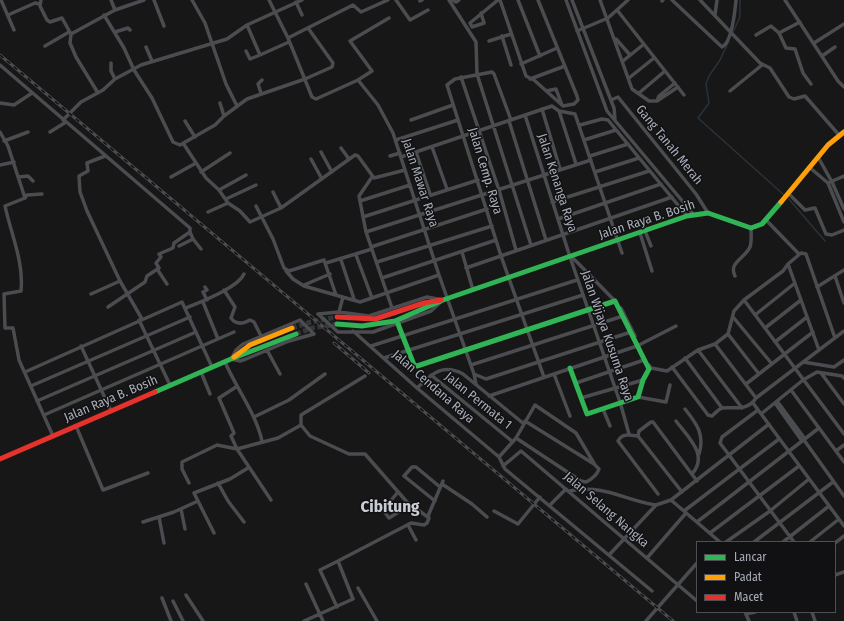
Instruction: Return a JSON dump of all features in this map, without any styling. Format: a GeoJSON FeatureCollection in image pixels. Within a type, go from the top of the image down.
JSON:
{"type":"FeatureCollection","features":[{"type":"Feature","properties":{"kind":"main road"},"geometry":{"type":"LineString","coordinates":[[751,228],[756,227],[766,220],[809,167],[844,132]]}},
{"type":"Feature","properties":{"kind":"main road","name":"Jalan Raya B. Bosih"},"geometry":{"type":"LineString","coordinates":[[445,300],[687,216],[708,213],[751,228]]}},
{"type":"Feature","properties":{"kind":"main road"},"geometry":{"type":"LineString","coordinates":[[338,315],[364,320],[375,319],[428,302],[445,300]]}},
{"type":"Feature","properties":{"kind":"main road"},"geometry":{"type":"LineString","coordinates":[[337,324],[363,327],[376,326],[429,308],[445,300]]}},
{"type":"Feature","properties":{"kind":"main road"},"geometry":{"type":"LineString","coordinates":[[398,324],[414,365],[417,366],[615,301],[650,370],[642,380],[638,397],[587,414],[570,368]]}},
{"type":"Feature","properties":{"kind":"main road"},"geometry":{"type":"LineString","coordinates":[[231,359],[250,345],[292,328]]}},
{"type":"Feature","properties":{"kind":"main road"},"geometry":{"type":"LineString","coordinates":[[231,359],[296,334]]}},
{"type":"Feature","properties":{"kind":"main road","name":"Jalan Raya B. Bosih"},"geometry":{"type":"LineString","coordinates":[[0,459],[231,359]]}},
{"type":"Feature","properties":{"kind":"street"},"geometry":{"type":"LineString","coordinates":[[1,0],[14,30]]}},
{"type":"Feature","properties":{"kind":"street"},"geometry":{"type":"LineString","coordinates":[[111,0],[115,10]]}},
{"type":"Feature","properties":{"kind":"street"},"geometry":{"type":"LineString","coordinates":[[45,46],[104,15],[144,0]]}},
{"type":"Feature","properties":{"kind":"street"},"geometry":{"type":"LineString","coordinates":[[154,0],[164,26]]}},
{"type":"Feature","properties":{"kind":"street"},"geometry":{"type":"LineString","coordinates":[[192,0],[213,44],[226,84],[237,106]]}},
{"type":"Feature","properties":{"kind":"street"},"geometry":{"type":"LineString","coordinates":[[268,0],[288,40],[312,96],[316,99],[358,80],[372,70],[350,41],[389,18]]}},
{"type":"Feature","properties":{"kind":"street"},"geometry":{"type":"LineString","coordinates":[[50,132],[64,121],[81,102],[98,93],[115,79],[152,61],[230,38],[246,25],[302,0]]}},
{"type":"Feature","properties":{"kind":"street"},"geometry":{"type":"LineString","coordinates":[[246,52],[250,59],[353,5],[361,12],[388,0]]}},
{"type":"Feature","properties":{"kind":"street"},"geometry":{"type":"LineString","coordinates":[[396,0],[410,20],[428,10]]}},
{"type":"Feature","properties":{"kind":"street"},"geometry":{"type":"LineString","coordinates":[[459,0],[452,0],[476,42],[477,74],[514,185],[531,245]]}},
{"type":"Feature","properties":{"kind":"street"},"geometry":{"type":"LineString","coordinates":[[481,13],[484,23],[472,27],[470,23],[481,13],[499,0],[526,76],[529,79],[534,80],[563,106],[574,104],[578,100],[538,0]]}},
{"type":"Feature","properties":{"kind":"street"},"geometry":{"type":"LineString","coordinates":[[518,0],[540,56]]}},
{"type":"Feature","properties":{"kind":"street"},"geometry":{"type":"LineString","coordinates":[[566,0],[607,111],[694,215]]}},
{"type":"Feature","properties":{"kind":"street"},"geometry":{"type":"LineString","coordinates":[[572,0],[615,111],[615,119]]}},
{"type":"Feature","properties":{"kind":"street"},"geometry":{"type":"LineString","coordinates":[[600,0],[608,18],[632,89],[650,101],[657,101],[678,87]]}},
{"type":"Feature","properties":{"kind":"street"},"geometry":{"type":"LineString","coordinates":[[577,31],[608,18],[628,0]]}},
{"type":"Feature","properties":{"kind":"street"},"geometry":{"type":"LineString","coordinates":[[672,0],[720,47],[725,46],[736,0]]}},
{"type":"Feature","properties":{"kind":"street"},"geometry":{"type":"LineString","coordinates":[[700,0],[762,65],[770,68],[788,97],[794,99],[805,96],[839,136]]}},
{"type":"Feature","properties":{"kind":"street"},"geometry":{"type":"LineString","coordinates":[[715,15],[717,0]]}},
{"type":"Feature","properties":{"kind":"street"},"geometry":{"type":"LineString","coordinates":[[785,0],[838,81],[844,87]]}},
{"type":"Feature","properties":{"kind":"street"},"geometry":{"type":"LineString","coordinates":[[8,15],[35,3],[41,2],[47,20],[50,22],[62,18],[70,32],[70,43],[76,57],[98,93]]}},
{"type":"Feature","properties":{"kind":"street"},"geometry":{"type":"LineString","coordinates":[[296,2],[302,15]]}},
{"type":"Feature","properties":{"kind":"street"},"geometry":{"type":"LineString","coordinates":[[617,10],[684,95]]}},
{"type":"Feature","properties":{"kind":"street"},"geometry":{"type":"LineString","coordinates":[[104,15],[115,32],[134,70],[152,98],[173,142],[177,144],[183,143],[215,125],[224,116],[247,99],[305,79],[333,66],[308,28]]}},
{"type":"Feature","properties":{"kind":"street"},"geometry":{"type":"LineString","coordinates":[[779,33],[800,22]]}},
{"type":"Feature","properties":{"kind":"street"},"geometry":{"type":"LineString","coordinates":[[814,43],[844,24]]}},
{"type":"Feature","properties":{"kind":"street"},"geometry":{"type":"LineString","coordinates":[[246,25],[260,55]]}},
{"type":"Feature","properties":{"kind":"street"},"geometry":{"type":"LineString","coordinates":[[756,35],[771,26],[779,33],[786,48],[795,49],[803,73],[811,84]]}},
{"type":"Feature","properties":{"kind":"street"},"geometry":{"type":"LineString","coordinates":[[115,32],[128,28],[130,30]]}},
{"type":"Feature","properties":{"kind":"street"},"geometry":{"type":"LineString","coordinates":[[489,40],[511,34]]}},
{"type":"Feature","properties":{"kind":"street"},"geometry":{"type":"LineString","coordinates":[[502,36],[511,65]]}},
{"type":"Feature","properties":{"kind":"street"},"geometry":{"type":"LineString","coordinates":[[614,37],[630,55]]}},
{"type":"Feature","properties":{"kind":"street"},"geometry":{"type":"LineString","coordinates":[[623,61],[644,44]]}},
{"type":"Feature","properties":{"kind":"street"},"geometry":{"type":"LineString","coordinates":[[146,47],[152,61]]}},
{"type":"Feature","properties":{"kind":"street"},"geometry":{"type":"LineString","coordinates":[[822,56],[834,47]]}},
{"type":"Feature","properties":{"kind":"street"},"geometry":{"type":"LineString","coordinates":[[521,64],[557,48]]}},
{"type":"Feature","properties":{"kind":"street"},"geometry":{"type":"LineString","coordinates":[[629,78],[654,58]]}},
{"type":"Feature","properties":{"kind":"street"},"geometry":{"type":"LineString","coordinates":[[111,63],[111,72],[115,79]]}},
{"type":"Feature","properties":{"kind":"street"},"geometry":{"type":"LineString","coordinates":[[0,65],[105,156],[120,166],[190,228],[193,239],[201,249]]}},
{"type":"Feature","properties":{"kind":"street"},"geometry":{"type":"LineString","coordinates":[[730,92],[762,65]]}},
{"type":"Feature","properties":{"kind":"street"},"geometry":{"type":"LineString","coordinates":[[529,79],[565,66]]}},
{"type":"Feature","properties":{"kind":"street"},"geometry":{"type":"LineString","coordinates":[[639,93],[665,71]]}},
{"type":"Feature","properties":{"kind":"street"},"geometry":{"type":"LineString","coordinates":[[516,250],[499,190],[461,77],[489,72],[494,74],[529,180],[546,240]]}},
{"type":"Feature","properties":{"kind":"street","name":"Jalan Cemp. Raya"},"geometry":{"type":"LineString","coordinates":[[461,77],[455,79],[447,85],[508,278],[544,377]]}},
{"type":"Feature","properties":{"kind":"street"},"geometry":{"type":"LineString","coordinates":[[261,93],[258,84],[262,80]]}},
{"type":"Feature","properties":{"kind":"street","name":"Jalan Mawar Raya"},"geometry":{"type":"LineString","coordinates":[[358,80],[378,105],[396,140],[439,276],[445,300],[454,318],[471,365],[476,384]]}},
{"type":"Feature","properties":{"kind":"street"},"geometry":{"type":"LineString","coordinates":[[657,101],[659,96],[675,83]]}},
{"type":"Feature","properties":{"kind":"street"},"geometry":{"type":"LineString","coordinates":[[546,92],[556,89],[563,106]]}},
{"type":"Feature","properties":{"kind":"street"},"geometry":{"type":"LineString","coordinates":[[0,103],[14,105],[32,93]]}},
{"type":"Feature","properties":{"kind":"street","name":"Gang Tanah Merah"},"geometry":{"type":"LineString","coordinates":[[611,100],[618,97],[696,194],[708,213]]}},
{"type":"Feature","properties":{"kind":"street"},"geometry":{"type":"LineString","coordinates":[[220,103],[224,116]]}},
{"type":"Feature","properties":{"kind":"street"},"geometry":{"type":"LineString","coordinates":[[411,120],[453,105]]}},
{"type":"Feature","properties":{"kind":"street"},"geometry":{"type":"LineString","coordinates":[[390,156],[416,152],[552,106],[559,111],[575,114],[580,125],[622,253]]}},
{"type":"Feature","properties":{"kind":"street"},"geometry":{"type":"LineString","coordinates":[[542,109],[560,169]]}},
{"type":"Feature","properties":{"kind":"street"},"geometry":{"type":"LineString","coordinates":[[559,111],[576,164]]}},
{"type":"Feature","properties":{"kind":"street","name":"Jalan Kenanga Raya"},"geometry":{"type":"LineString","coordinates":[[525,115],[562,234],[571,257]]}},
{"type":"Feature","properties":{"kind":"street"},"geometry":{"type":"LineString","coordinates":[[580,125],[605,119],[628,144],[687,216]]}},
{"type":"Feature","properties":{"kind":"street"},"geometry":{"type":"LineString","coordinates":[[396,140],[458,120]]}},
{"type":"Feature","properties":{"kind":"street"},"geometry":{"type":"LineString","coordinates":[[185,121],[195,137]]}},
{"type":"Feature","properties":{"kind":"street"},"geometry":{"type":"LineString","coordinates":[[584,140],[616,130]]}},
{"type":"Feature","properties":{"kind":"street"},"geometry":{"type":"LineString","coordinates":[[0,132],[8,146],[25,198]]}},
{"type":"Feature","properties":{"kind":"street"},"geometry":{"type":"LineString","coordinates":[[4,141],[28,132]]}},
{"type":"Feature","properties":{"kind":"street"},"geometry":{"type":"LineString","coordinates":[[183,143],[201,172],[219,190],[227,201],[240,211],[249,222],[262,218],[281,208],[355,155],[358,156],[373,177]]}},
{"type":"Feature","properties":{"kind":"street"},"geometry":{"type":"LineString","coordinates":[[366,232],[529,180],[628,144]]}},
{"type":"Feature","properties":{"kind":"street"},"geometry":{"type":"LineString","coordinates":[[432,147],[447,189]]}},
{"type":"Feature","properties":{"kind":"street"},"geometry":{"type":"LineString","coordinates":[[342,148],[349,159]]}},
{"type":"Feature","properties":{"kind":"street"},"geometry":{"type":"LineString","coordinates":[[321,152],[332,172]]}},
{"type":"Feature","properties":{"kind":"street"},"geometry":{"type":"LineString","coordinates":[[416,152],[430,194]]}},
{"type":"Feature","properties":{"kind":"street"},"geometry":{"type":"LineString","coordinates":[[201,172],[230,153]]}},
{"type":"Feature","properties":{"kind":"street"},"geometry":{"type":"LineString","coordinates":[[105,156],[87,163],[88,170],[80,175],[79,187],[87,211],[120,281],[140,319],[170,386]]}},
{"type":"Feature","properties":{"kind":"street"},"geometry":{"type":"LineString","coordinates":[[818,157],[844,209]]}},
{"type":"Feature","properties":{"kind":"street"},"geometry":{"type":"LineString","coordinates":[[595,172],[639,158]]}},
{"type":"Feature","properties":{"kind":"street"},"geometry":{"type":"LineString","coordinates":[[311,159],[322,179]]}},
{"type":"Feature","properties":{"kind":"street"},"geometry":{"type":"LineString","coordinates":[[0,165],[14,162]]}},
{"type":"Feature","properties":{"kind":"street"},"geometry":{"type":"LineString","coordinates":[[172,177],[196,163]]}},
{"type":"Feature","properties":{"kind":"street"},"geometry":{"type":"LineString","coordinates":[[809,167],[830,182],[844,222]]}},
{"type":"Feature","properties":{"kind":"street"},"geometry":{"type":"LineString","coordinates":[[392,308],[366,232],[360,201],[360,192],[373,177],[405,170]]}},
{"type":"Feature","properties":{"kind":"street"},"geometry":{"type":"LineString","coordinates":[[552,202],[600,188],[649,171]]}},
{"type":"Feature","properties":{"kind":"street"},"geometry":{"type":"LineString","coordinates":[[219,190],[246,175]]}},
{"type":"Feature","properties":{"kind":"street"},"geometry":{"type":"LineString","coordinates":[[18,177],[28,176],[33,181]]}},
{"type":"Feature","properties":{"kind":"street"},"geometry":{"type":"LineString","coordinates":[[830,182],[844,176]]}},
{"type":"Feature","properties":{"kind":"street"},"geometry":{"type":"LineString","coordinates":[[363,217],[414,199],[478,180]]}},
{"type":"Feature","properties":{"kind":"street"},"geometry":{"type":"LineString","coordinates":[[558,219],[661,184]]}},
{"type":"Feature","properties":{"kind":"street"},"geometry":{"type":"LineString","coordinates":[[208,212],[256,185]]}},
{"type":"Feature","properties":{"kind":"street"},"geometry":{"type":"LineString","coordinates":[[360,201],[410,185]]}},
{"type":"Feature","properties":{"kind":"street"},"geometry":{"type":"LineString","coordinates":[[273,192],[281,208]]}},
{"type":"Feature","properties":{"kind":"street"},"geometry":{"type":"LineString","coordinates":[[42,194],[29,196],[28,194],[19,202],[5,206],[20,259],[22,274],[21,290],[4,294],[4,312],[5,328],[13,328],[19,360],[53,436]]}},
{"type":"Feature","properties":{"kind":"street"},"geometry":{"type":"LineString","coordinates":[[786,195],[805,210],[815,208],[826,234],[832,235],[844,230]]}},
{"type":"Feature","properties":{"kind":"street"},"geometry":{"type":"LineString","coordinates":[[466,268],[672,197]]}},
{"type":"Feature","properties":{"kind":"street"},"geometry":{"type":"LineString","coordinates":[[256,206],[273,239],[281,264],[293,279],[304,285],[363,302],[387,292],[439,276]]}},
{"type":"Feature","properties":{"kind":"street"},"geometry":{"type":"LineString","coordinates":[[286,270],[289,271],[325,262],[341,260],[487,209]]}},
{"type":"Feature","properties":{"kind":"street"},"geometry":{"type":"LineString","coordinates":[[766,220],[799,254]]}},
{"type":"Feature","properties":{"kind":"street"},"geometry":{"type":"LineString","coordinates":[[376,262],[492,226]]}},
{"type":"Feature","properties":{"kind":"street"},"geometry":{"type":"LineString","coordinates":[[735,276],[732,271],[732,266],[749,249],[751,243],[751,228]]}},
{"type":"Feature","properties":{"kind":"street"},"geometry":{"type":"LineString","coordinates":[[108,306],[145,282],[147,276],[159,268],[156,263],[161,257],[159,254],[173,248],[174,243],[190,232]]}},
{"type":"Feature","properties":{"kind":"street"},"geometry":{"type":"LineString","coordinates":[[643,232],[651,246]]}},
{"type":"Feature","properties":{"kind":"street"},"geometry":{"type":"LineString","coordinates":[[643,232],[652,271]]}},
{"type":"Feature","properties":{"kind":"street"},"geometry":{"type":"LineString","coordinates":[[180,246],[193,239]]}},
{"type":"Feature","properties":{"kind":"street"},"geometry":{"type":"LineString","coordinates":[[382,278],[496,240]]}},
{"type":"Feature","properties":{"kind":"street"},"geometry":{"type":"LineString","coordinates":[[462,252],[473,290]]}},
{"type":"Feature","properties":{"kind":"street"},"geometry":{"type":"LineString","coordinates":[[571,257],[615,301],[625,315],[650,370],[664,372],[698,350],[715,344],[728,334],[734,311],[744,300],[783,272],[788,264],[799,254],[806,254],[835,338]]}},
{"type":"Feature","properties":{"kind":"street"},"geometry":{"type":"LineString","coordinates":[[356,255],[372,298]]}},
{"type":"Feature","properties":{"kind":"street","name":"Jalan Wijaya Kusuma Raya"},"geometry":{"type":"LineString","coordinates":[[571,257],[620,402],[629,434]]}},
{"type":"Feature","properties":{"kind":"street"},"geometry":{"type":"LineString","coordinates":[[341,260],[354,299]]}},
{"type":"Feature","properties":{"kind":"street"},"geometry":{"type":"LineString","coordinates":[[325,262],[336,295]]}},
{"type":"Feature","properties":{"kind":"street"},"geometry":{"type":"LineString","coordinates":[[788,264],[819,350]]}},
{"type":"Feature","properties":{"kind":"street"},"geometry":{"type":"LineString","coordinates":[[156,269],[167,284]]}},
{"type":"Feature","properties":{"kind":"street"},"geometry":{"type":"LineString","coordinates":[[818,287],[844,270]]}},
{"type":"Feature","properties":{"kind":"street"},"geometry":{"type":"LineString","coordinates":[[186,308],[205,301],[224,290],[234,284],[244,274]]}},
{"type":"Feature","properties":{"kind":"street"},"geometry":{"type":"LineString","coordinates":[[304,285],[330,274]]}},
{"type":"Feature","properties":{"kind":"street"},"geometry":{"type":"LineString","coordinates":[[835,276],[844,303]]}},
{"type":"Feature","properties":{"kind":"street"},"geometry":{"type":"LineString","coordinates":[[371,346],[454,318],[578,280]]}},
{"type":"Feature","properties":{"kind":"street"},"geometry":{"type":"LineString","coordinates":[[91,294],[120,281]]}},
{"type":"Feature","properties":{"kind":"street"},"geometry":{"type":"LineString","coordinates":[[755,315],[795,283]]}},
{"type":"Feature","properties":{"kind":"street"},"geometry":{"type":"LineString","coordinates":[[205,287],[207,290],[203,292],[205,301],[218,339]]}},
{"type":"Feature","properties":{"kind":"street"},"geometry":{"type":"LineString","coordinates":[[224,290],[235,307],[231,318],[240,324],[250,320],[254,322],[261,336]]}},
{"type":"Feature","properties":{"kind":"street"},"geometry":{"type":"LineString","coordinates":[[384,358],[583,295]]}},
{"type":"Feature","properties":{"kind":"street"},"geometry":{"type":"LineString","coordinates":[[338,315],[343,297]]}},
{"type":"Feature","properties":{"kind":"street","name":"Jalan Raya B. Bosih"},"geometry":{"type":"LineString","coordinates":[[427,297],[445,300],[431,311],[373,332],[338,332],[318,314],[369,316],[427,297]]}},
{"type":"Feature","properties":{"kind":"street"},"geometry":{"type":"LineString","coordinates":[[744,300],[844,434]]}},
{"type":"Feature","properties":{"kind":"street"},"geometry":{"type":"LineString","coordinates":[[765,328],[801,300]]}},
{"type":"Feature","properties":{"kind":"street"},"geometry":{"type":"LineString","coordinates":[[24,372],[140,319],[183,302],[212,367]]}},
{"type":"Feature","properties":{"kind":"street"},"geometry":{"type":"LineString","coordinates":[[471,365],[623,316]]}},
{"type":"Feature","properties":{"kind":"street"},"geometry":{"type":"LineString","coordinates":[[31,386],[190,317]]}},
{"type":"Feature","properties":{"kind":"street"},"geometry":{"type":"LineString","coordinates":[[733,317],[772,364]]}},
{"type":"Feature","properties":{"kind":"street"},"geometry":{"type":"LineString","coordinates":[[776,342],[807,317]]}},
{"type":"Feature","properties":{"kind":"street","name":"Jalan Raya B. Bosih"},"geometry":{"type":"LineString","coordinates":[[300,320],[314,334],[240,361],[231,359],[240,347],[261,336],[300,320]]}},
{"type":"Feature","properties":{"kind":"street"},"geometry":{"type":"LineString","coordinates":[[489,396],[638,346],[676,326]]}},
{"type":"Feature","properties":{"kind":"street","name":"Jalan Cendana Raya"},"geometry":{"type":"LineString","coordinates":[[353,331],[417,388],[499,457]]}},
{"type":"Feature","properties":{"kind":"street"},"geometry":{"type":"LineString","coordinates":[[672,367],[709,416],[722,408],[742,408],[753,403],[756,398],[844,331]]}},
{"type":"Feature","properties":{"kind":"street"},"geometry":{"type":"LineString","coordinates":[[37,401],[196,332]]}},
{"type":"Feature","properties":{"kind":"street"},"geometry":{"type":"LineString","coordinates":[[44,415],[234,332]]}},
{"type":"Feature","properties":{"kind":"street"},"geometry":{"type":"LineString","coordinates":[[474,374],[486,379],[631,332]]}},
{"type":"Feature","properties":{"kind":"street"},"geometry":{"type":"LineString","coordinates":[[746,384],[813,332]]}},
{"type":"Feature","properties":{"kind":"street"},"geometry":{"type":"LineString","coordinates":[[728,334],[759,374]]}},
{"type":"Feature","properties":{"kind":"street"},"geometry":{"type":"LineString","coordinates":[[715,344],[756,398]]}},
{"type":"Feature","properties":{"kind":"street"},"geometry":{"type":"LineString","coordinates":[[81,346],[111,411]]}},
{"type":"Feature","properties":{"kind":"street"},"geometry":{"type":"LineString","coordinates":[[267,350],[280,374]]}},
{"type":"Feature","properties":{"kind":"street"},"geometry":{"type":"LineString","coordinates":[[698,350],[742,408]]}},
{"type":"Feature","properties":{"kind":"street"},"geometry":{"type":"LineString","coordinates":[[685,358],[722,408]]}},
{"type":"Feature","properties":{"kind":"street"},"geometry":{"type":"LineString","coordinates":[[576,383],[644,360]]}},
{"type":"Feature","properties":{"kind":"street"},"geometry":{"type":"LineString","coordinates":[[803,362],[834,367],[844,360]]}},
{"type":"Feature","properties":{"kind":"street"},"geometry":{"type":"LineString","coordinates":[[225,362],[236,387],[254,417],[262,441]]}},
{"type":"Feature","properties":{"kind":"street"},"geometry":{"type":"LineString","coordinates":[[417,388],[431,375],[451,368],[463,374],[489,396],[525,422],[595,465]]}},
{"type":"Feature","properties":{"kind":"street"},"geometry":{"type":"LineString","coordinates":[[201,372],[210,394]]}},
{"type":"Feature","properties":{"kind":"street"},"geometry":{"type":"LineString","coordinates":[[761,414],[803,380],[817,372],[842,376],[844,378]]}},
{"type":"Feature","properties":{"kind":"street"},"geometry":{"type":"LineString","coordinates":[[821,373],[844,404]]}},
{"type":"Feature","properties":{"kind":"street"},"geometry":{"type":"LineString","coordinates":[[254,417],[288,400],[324,374]]}},
{"type":"Feature","properties":{"kind":"street"},"geometry":{"type":"LineString","coordinates":[[554,374],[570,416]]}},
{"type":"Feature","properties":{"kind":"street","name":"Jalan Permata 1"},"geometry":{"type":"LineString","coordinates":[[431,375],[513,442]]}},
{"type":"Feature","properties":{"kind":"street"},"geometry":{"type":"LineString","coordinates":[[365,376],[301,415],[301,425],[310,436],[348,454],[365,454],[407,502],[428,516]]}},
{"type":"Feature","properties":{"kind":"street"},"geometry":{"type":"LineString","coordinates":[[581,398],[642,380]]}},
{"type":"Feature","properties":{"kind":"street"},"geometry":{"type":"LineString","coordinates":[[638,397],[666,402],[670,385]]}},
{"type":"Feature","properties":{"kind":"street"},"geometry":{"type":"LineString","coordinates":[[236,387],[218,398],[233,431],[231,436],[237,449],[248,468],[271,500]]}},
{"type":"Feature","properties":{"kind":"street"},"geometry":{"type":"LineString","coordinates":[[791,390],[844,462]]}},
{"type":"Feature","properties":{"kind":"street"},"geometry":{"type":"LineString","coordinates":[[776,402],[844,496]]}},
{"type":"Feature","properties":{"kind":"street"},"geometry":{"type":"LineString","coordinates":[[753,403],[844,526]]}},
{"type":"Feature","properties":{"kind":"street"},"geometry":{"type":"LineString","coordinates":[[516,438],[586,482],[592,479],[599,469],[595,465],[576,433],[535,405],[516,438],[499,457],[503,466],[652,591]]}},
{"type":"Feature","properties":{"kind":"street"},"geometry":{"type":"LineString","coordinates":[[603,409],[610,426]]}},
{"type":"Feature","properties":{"kind":"street"},"geometry":{"type":"LineString","coordinates":[[685,409],[697,424],[702,443],[697,468],[692,474]]}},
{"type":"Feature","properties":{"kind":"street"},"geometry":{"type":"LineString","coordinates":[[758,410],[720,439],[721,445],[793,541]]}},
{"type":"Feature","properties":{"kind":"street"},"geometry":{"type":"LineString","coordinates":[[676,421],[698,451],[699,455]]}},
{"type":"Feature","properties":{"kind":"street"},"geometry":{"type":"LineString","coordinates":[[638,436],[639,431],[653,422],[697,481]]}},
{"type":"Feature","properties":{"kind":"street"},"geometry":{"type":"LineString","coordinates":[[550,505],[567,490],[582,488],[596,489],[618,494],[643,503],[656,505],[671,500],[769,424]]}},
{"type":"Feature","properties":{"kind":"street"},"geometry":{"type":"LineString","coordinates":[[189,483],[182,468],[182,462],[217,445],[237,449],[262,441],[278,438],[301,425]]}},
{"type":"Feature","properties":{"kind":"street"},"geometry":{"type":"LineString","coordinates":[[76,426],[103,490],[148,473]]}},
{"type":"Feature","properties":{"kind":"street"},"geometry":{"type":"LineString","coordinates":[[696,522],[819,428]]}},
{"type":"Feature","properties":{"kind":"street"},"geometry":{"type":"LineString","coordinates":[[658,494],[618,442],[620,438],[629,434],[638,436],[682,492]]}},
{"type":"Feature","properties":{"kind":"street"},"geometry":{"type":"LineString","coordinates":[[647,558],[685,512],[779,439]]}},
{"type":"Feature","properties":{"kind":"street"},"geometry":{"type":"LineString","coordinates":[[836,451],[844,445]]}},
{"type":"Feature","properties":{"kind":"street","name":"Jalan Selang Nangka"},"geometry":{"type":"LineString","coordinates":[[503,466],[521,451],[696,600]]}},
{"type":"Feature","properties":{"kind":"street"},"geometry":{"type":"LineString","coordinates":[[710,533],[799,466]]}},
{"type":"Feature","properties":{"kind":"street"},"geometry":{"type":"LineString","coordinates":[[434,501],[404,476],[412,467],[416,467],[468,501],[487,517]]}},
{"type":"Feature","properties":{"kind":"street"},"geometry":{"type":"LineString","coordinates":[[214,533],[194,493],[230,479],[248,468]]}},
{"type":"Feature","properties":{"kind":"street"},"geometry":{"type":"LineString","coordinates":[[727,541],[770,511],[809,479]]}},
{"type":"Feature","properties":{"kind":"street"},"geometry":{"type":"LineString","coordinates":[[755,541],[780,524],[833,482]]}},
{"type":"Feature","properties":{"kind":"street"},"geometry":{"type":"LineString","coordinates":[[218,483],[228,501],[244,522]]}},
{"type":"Feature","properties":{"kind":"street"},"geometry":{"type":"LineString","coordinates":[[337,607],[320,570],[408,525],[414,523],[424,525],[428,521],[428,516],[442,484]]}},
{"type":"Feature","properties":{"kind":"street"},"geometry":{"type":"LineString","coordinates":[[398,492],[382,510],[387,516],[389,518],[404,508],[407,502]]}},
{"type":"Feature","properties":{"kind":"street"},"geometry":{"type":"LineString","coordinates":[[494,512],[518,524],[540,497]]}},
{"type":"Feature","properties":{"kind":"street"},"geometry":{"type":"LineString","coordinates":[[671,500],[718,541]]}},
{"type":"Feature","properties":{"kind":"street"},"geometry":{"type":"LineString","coordinates":[[143,522],[198,501]]}},
{"type":"Feature","properties":{"kind":"street"},"geometry":{"type":"LineString","coordinates":[[609,555],[656,505]]}},
{"type":"Feature","properties":{"kind":"street"},"geometry":{"type":"LineString","coordinates":[[784,541],[830,506]]}},
{"type":"Feature","properties":{"kind":"street"},"geometry":{"type":"LineString","coordinates":[[180,509],[185,529]]}},
{"type":"Feature","properties":{"kind":"street"},"geometry":{"type":"LineString","coordinates":[[159,517],[164,543]]}},
{"type":"Feature","properties":{"kind":"street"},"geometry":{"type":"LineString","coordinates":[[811,541],[839,519]]}},
{"type":"Feature","properties":{"kind":"street"},"geometry":{"type":"LineString","coordinates":[[408,525],[416,540]]}},
{"type":"Feature","properties":{"kind":"street"},"geometry":{"type":"LineString","coordinates":[[836,542],[844,536]]}},
{"type":"Feature","properties":{"kind":"street"},"geometry":{"type":"LineString","coordinates":[[304,621],[354,598],[338,561]]}},
{"type":"Feature","properties":{"kind":"street"},"geometry":{"type":"LineString","coordinates":[[646,621],[696,564]]}},
{"type":"Feature","properties":{"kind":"street"},"geometry":{"type":"LineString","coordinates":[[306,584],[323,621]]}},
{"type":"Feature","properties":{"kind":"street"},"geometry":{"type":"LineString","coordinates":[[358,588],[377,621]]}},
{"type":"Feature","properties":{"kind":"street"},"geometry":{"type":"LineString","coordinates":[[186,595],[203,621]]}},
{"type":"Feature","properties":{"kind":"street"},"geometry":{"type":"LineString","coordinates":[[162,598],[171,621]]}},
{"type":"Feature","properties":{"kind":"street"},"geometry":{"type":"LineString","coordinates":[[173,601],[183,621]]}},
{"type":"Feature","properties":{"kind":"street"},"geometry":{"type":"LineString","coordinates":[[745,613],[747,620]]}},
{"type":"Feature","properties":{"kind":"waterway"},"geometry":{"type":"LineString","coordinates":[[733,32],[740,17],[740,0]]}},
{"type":"Feature","properties":{"kind":"waterway"},"geometry":{"type":"LineString","coordinates":[[729,41],[720,60],[709,76],[706,84],[709,103],[698,118],[784,195]]}},
{"type":"Feature","properties":{"kind":"waterway"},"geometry":{"type":"LineString","coordinates":[[787,197],[825,241]]}},
{"type":"Feature","properties":{"kind":"tunnel"},"geometry":{"type":"LineString","coordinates":[[292,328],[311,322],[337,317]]}},
{"type":"Feature","properties":{"kind":"tunnel"},"geometry":{"type":"LineString","coordinates":[[296,334],[312,328],[337,324]]}},
{"type":"Feature","properties":{"kind":"railway"},"geometry":{"type":"LineString","coordinates":[[0,55],[673,621]]}},
{"type":"Feature","properties":{"kind":"railway"},"geometry":{"type":"LineString","coordinates":[[334,343],[369,373]]}},
{"type":"Feature","properties":{"kind":"traffic: fast"},"geometry":{"type":"LineString","coordinates":[[337,324],[362,326],[395,321],[443,300],[687,216],[708,213],[751,228],[762,224],[781,202]]}},
{"type":"Feature","properties":{"kind":"traffic: fast"},"geometry":{"type":"LineString","coordinates":[[398,324],[414,365],[417,366],[615,301],[649,369],[643,380],[638,397],[587,414],[570,368]]}},
{"type":"Feature","properties":{"kind":"traffic: fast"},"geometry":{"type":"LineString","coordinates":[[155,392],[231,359],[296,334]]}},
{"type":"Feature","properties":{"kind":"traffic: slow"},"geometry":{"type":"LineString","coordinates":[[781,202],[828,145],[844,132]]}},
{"type":"Feature","properties":{"kind":"traffic: slow"},"geometry":{"type":"LineString","coordinates":[[234,357],[250,345],[292,328]]}},
{"type":"Feature","properties":{"kind":"traffic: jam"},"geometry":{"type":"LineString","coordinates":[[337,317],[375,319],[424,303],[441,300]]}},
{"type":"Feature","properties":{"kind":"traffic: jam"},"geometry":{"type":"LineString","coordinates":[[0,459],[155,392]]}},
{"type":"Feature","properties":{"kind":"district","name":"Cibitung"},"geometry":{"type":"Point","coordinates":[390,507]}}]}
